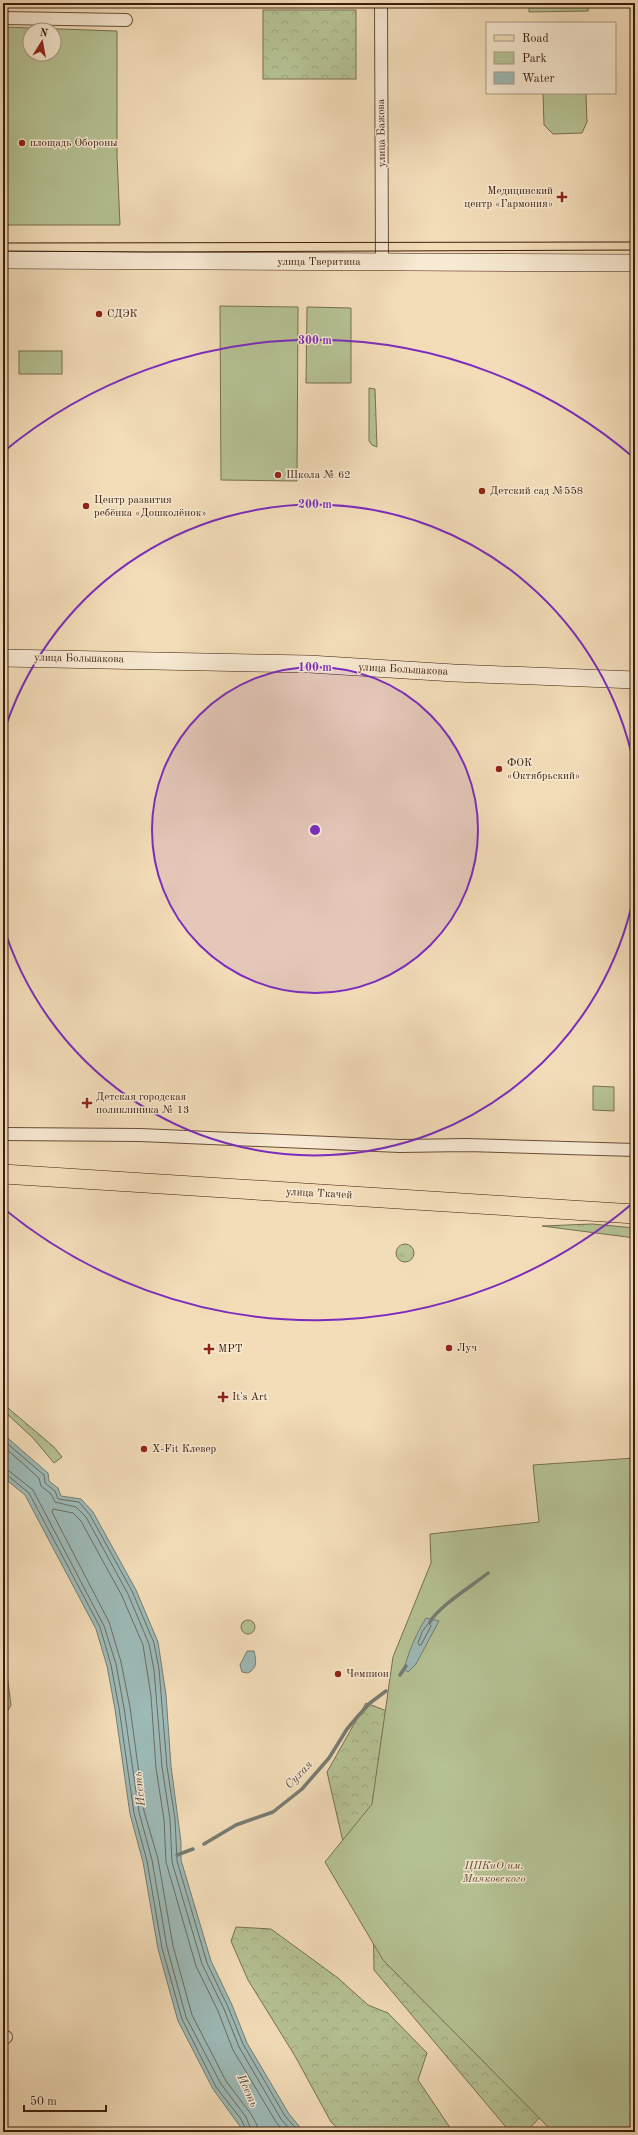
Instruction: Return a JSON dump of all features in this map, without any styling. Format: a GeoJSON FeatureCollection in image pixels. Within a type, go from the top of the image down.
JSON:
{"type":"FeatureCollection","features":[{"type":"Feature","properties":{"kind":"main road","name":"улица Ткачей"},"geometry":{"type":"LineString","coordinates":[[3,1174],[635,1214]]}},
{"type":"Feature","properties":{"kind":"street","name":"улица Бажова"},"geometry":{"type":"LineString","coordinates":[[381,3],[382,262]]}},
{"type":"Feature","properties":{"kind":"street"},"geometry":{"type":"LineString","coordinates":[[3,18],[126,20]]}},
{"type":"Feature","properties":{"kind":"street","name":"улица Тверитина"},"geometry":{"type":"LineString","coordinates":[[3,260],[635,262]]}},
{"type":"Feature","properties":{"kind":"street","name":"улица Большакова"},"geometry":{"type":"LineString","coordinates":[[3,658],[301,664],[635,680]]}},
{"type":"Feature","properties":{"kind":"street"},"geometry":{"type":"LineString","coordinates":[[3,1134],[140,1135],[400,1146],[467,1145],[635,1150]]}},
{"type":"Feature","properties":{"kind":"green space"},"geometry":{"type":"Polygon","coordinates":[[[529,3],[588,3],[588,11],[529,12],[529,3]]]}},
{"type":"Feature","properties":{"kind":"green space"},"geometry":{"type":"Polygon","coordinates":[[[263,10],[356,10],[356,79],[263,79],[263,10]]]}},
{"type":"Feature","properties":{"kind":"green space"},"geometry":{"type":"Polygon","coordinates":[[[3,27],[22,28],[22,62],[62,62],[62,29],[117,31],[117,156],[120,225],[3,225],[3,27]]]}},
{"type":"Feature","properties":{"kind":"green space"},"geometry":{"type":"Polygon","coordinates":[[[543,94],[586,94],[587,122],[582,133],[553,134],[544,125],[543,94]]]}},
{"type":"Feature","properties":{"kind":"green space"},"geometry":{"type":"Polygon","coordinates":[[[220,306],[298,307],[297,481],[221,480],[220,306]]]}},
{"type":"Feature","properties":{"kind":"green space"},"geometry":{"type":"Polygon","coordinates":[[[307,307],[351,308],[351,383],[306,383],[307,307]]]}},
{"type":"Feature","properties":{"kind":"green space"},"geometry":{"type":"Polygon","coordinates":[[[19,351],[62,351],[62,374],[19,374],[19,351]]]}},
{"type":"Feature","properties":{"kind":"green space"},"geometry":{"type":"Polygon","coordinates":[[[369,388],[375,389],[377,447],[372,445],[369,441],[369,388]]]}},
{"type":"Feature","properties":{"kind":"green space"},"geometry":{"type":"Polygon","coordinates":[[[593,1086],[614,1087],[614,1111],[593,1110],[593,1086]]]}},
{"type":"Feature","properties":{"kind":"green space"},"geometry":{"type":"Polygon","coordinates":[[[592,1224],[635,1228],[635,1238],[542,1226],[592,1224]]]}},
{"type":"Feature","properties":{"kind":"green space"},"geometry":{"type":"Polygon","coordinates":[[[401,1244],[409,1244],[414,1249],[412,1260],[409,1262],[401,1262],[396,1257],[396,1249],[401,1244]]]}},
{"type":"Feature","properties":{"kind":"green space"},"geometry":{"type":"Polygon","coordinates":[[[8,1408],[54,1447],[62,1457],[54,1463],[33,1438],[5,1412],[8,1408]]]}},
{"type":"Feature","properties":{"kind":"green space","name":"ЦПКиО им. Маяковского"},"geometry":{"type":"Polygon","coordinates":[[[635,1458],[635,2132],[553,2132],[383,1960],[325,1862],[372,1804],[393,1657],[431,1563],[430,1534],[539,1522],[533,1465],[635,1458]]]}},
{"type":"Feature","properties":{"kind":"green space"},"geometry":{"type":"Polygon","coordinates":[[[245,1620],[251,1620],[255,1624],[255,1630],[251,1634],[245,1634],[241,1630],[241,1624],[245,1620]]]}},
{"type":"Feature","properties":{"kind":"green space"},"geometry":{"type":"Polygon","coordinates":[[[3,1672],[7,1674],[11,1705],[7,1712],[3,1714],[3,1672]]]}},
{"type":"Feature","properties":{"kind":"green space"},"geometry":{"type":"Polygon","coordinates":[[[366,1703],[439,1731],[563,2093],[526,2132],[510,2132],[374,1970],[373,1902],[347,1859],[327,1772],[366,1703]]]}},
{"type":"Feature","properties":{"kind":"green space"},"geometry":{"type":"Polygon","coordinates":[[[236,1927],[271,1929],[338,1978],[368,2005],[388,2013],[427,2053],[418,2080],[453,2132],[342,2132],[331,2122],[295,2056],[248,1980],[231,1941],[236,1927]]]}},
{"type":"Feature","properties":{"kind":"water","name":"Исеть"},"geometry":{"type":"Polygon","coordinates":[[[3,1434],[48,1473],[49,1481],[58,1488],[61,1496],[81,1499],[93,1512],[136,1590],[158,1642],[166,1695],[171,1766],[181,1842],[181,1860],[211,1961],[232,2005],[247,2043],[289,2114],[304,2132],[244,2132],[213,2089],[178,2021],[158,1949],[143,1862],[130,1814],[115,1709],[107,1666],[96,1629],[25,1495],[3,1477],[3,1434]]]}},
{"type":"Feature","properties":{"kind":"water"},"geometry":{"type":"Polygon","coordinates":[[[426,1618],[439,1621],[416,1664],[408,1672],[404,1669],[408,1656],[416,1636],[426,1618]]]}},
{"type":"Feature","properties":{"kind":"water"},"geometry":{"type":"Polygon","coordinates":[[[247,1651],[254,1651],[256,1661],[253,1669],[248,1673],[242,1672],[240,1665],[247,1651]]]}},
{"type":"Feature","properties":{"kind":"waterway","name":"Сухая"},"geometry":{"type":"LineString","coordinates":[[430,1622],[434,1616],[448,1603],[488,1573]]}},
{"type":"Feature","properties":{"kind":"waterway","name":"Сухая"},"geometry":{"type":"LineString","coordinates":[[400,1675],[406,1666]]}},
{"type":"Feature","properties":{"kind":"waterway","name":"Сухая"},"geometry":{"type":"LineString","coordinates":[[204,1844],[236,1825],[273,1812],[302,1789],[329,1758],[347,1729],[358,1716],[370,1703],[386,1691]]}},
{"type":"Feature","properties":{"kind":"waterway","name":"Сухая"},"geometry":{"type":"LineString","coordinates":[[177,1855],[193,1849]]}},
{"type":"Feature","properties":{"kind":"tram line"},"geometry":{"type":"LineString","coordinates":[[3,243],[635,242]]}},
{"type":"Feature","properties":{"kind":"tram line"},"geometry":{"type":"LineString","coordinates":[[3,251],[146,252],[635,250]]}},
{"type":"Feature","properties":{"kind":"place","name":"площадь Обороны"},"geometry":{"type":"Point","coordinates":[22,143]}},
{"type":"Feature","properties":{"kind":"place","name":"Медицинский центр «Гармония»"},"geometry":{"type":"Point","coordinates":[562,197]}},
{"type":"Feature","properties":{"kind":"place","name":"СДЭК"},"geometry":{"type":"Point","coordinates":[99,314]}},
{"type":"Feature","properties":{"kind":"place","name":"Школа № 62"},"geometry":{"type":"Point","coordinates":[278,475]}},
{"type":"Feature","properties":{"kind":"place","name":"Детский сад №558"},"geometry":{"type":"Point","coordinates":[482,491]}},
{"type":"Feature","properties":{"kind":"place","name":"Центр развития ребёнка «Дошколёнок»"},"geometry":{"type":"Point","coordinates":[86,506]}},
{"type":"Feature","properties":{"kind":"place","name":"ФОК «Октябрьский»"},"geometry":{"type":"Point","coordinates":[499,769]}},
{"type":"Feature","properties":{"kind":"place","name":"Детская городская поликлиника № 13"},"geometry":{"type":"Point","coordinates":[87,1103]}},
{"type":"Feature","properties":{"kind":"place","name":"Луч"},"geometry":{"type":"Point","coordinates":[449,1348]}},
{"type":"Feature","properties":{"kind":"place","name":"МРТ"},"geometry":{"type":"Point","coordinates":[209,1349]}},
{"type":"Feature","properties":{"kind":"place","name":"It's Art"},"geometry":{"type":"Point","coordinates":[223,1397]}},
{"type":"Feature","properties":{"kind":"place","name":"X-Fit Клевер"},"geometry":{"type":"Point","coordinates":[144,1449]}},
{"type":"Feature","properties":{"kind":"place","name":"Чемпион"},"geometry":{"type":"Point","coordinates":[338,1674]}}]}
